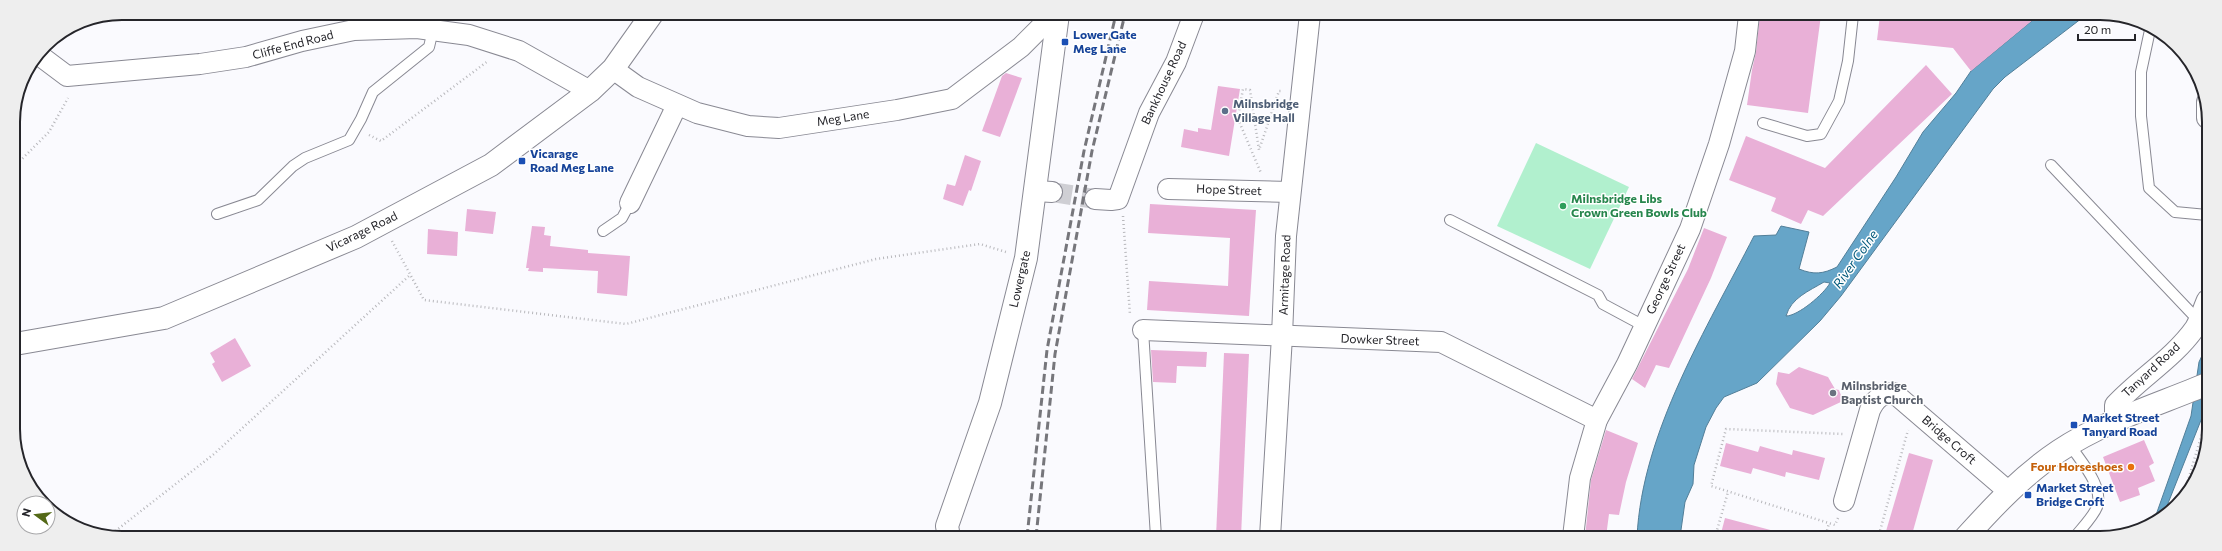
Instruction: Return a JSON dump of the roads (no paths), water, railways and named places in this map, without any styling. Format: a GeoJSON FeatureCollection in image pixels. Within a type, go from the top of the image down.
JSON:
{"type":"FeatureCollection","features":[{"type":"Feature","properties":{"kind":"street","name":"Vicarage Road"},"geometry":{"type":"LineString","coordinates":[[20,343],[164,318],[356,237],[492,165],[590,91],[613,69],[648,20]]}},
{"type":"Feature","properties":{"kind":"street","name":"Meg Lane"},"geometry":{"type":"LineString","coordinates":[[613,69],[638,87],[697,114],[748,126],[779,128],[897,110],[952,99],[1021,47],[1048,20]]}},
{"type":"Feature","properties":{"kind":"street","name":"Lowergate"},"geometry":{"type":"LineString","coordinates":[[948,531],[947,526],[990,403],[1044,192],[1058,20]]}},
{"type":"Feature","properties":{"kind":"street","name":"Bankhouse Road"},"geometry":{"type":"LineString","coordinates":[[1095,199],[1118,199],[1149,113],[1176,62],[1192,20]]}},
{"type":"Feature","properties":{"kind":"street","name":"Armitage Road"},"geometry":{"type":"LineString","coordinates":[[1270,531],[1282,336],[1286,236],[1309,20]]}},
{"type":"Feature","properties":{"kind":"street","name":"George Street"},"geometry":{"type":"LineString","coordinates":[[1574,531],[1580,478],[1597,420],[1690,229],[1719,144],[1744,51],[1748,20]]}},
{"type":"Feature","properties":{"kind":"street","name":"Cliffe End Road"},"geometry":{"type":"LineString","coordinates":[[43,58],[67,76],[200,64],[246,57],[302,41],[354,30],[417,28],[469,35],[519,51],[590,91]]}},
{"type":"Feature","properties":{"kind":"street"},"geometry":{"type":"LineString","coordinates":[[630,203],[677,105]]}},
{"type":"Feature","properties":{"kind":"street","name":"Hope Street"},"geometry":{"type":"LineString","coordinates":[[1168,188],[1290,192]]}},
{"type":"Feature","properties":{"kind":"street","name":"Tanyard Road"},"geometry":{"type":"LineString","coordinates":[[2114,422],[2115,405],[2131,387],[2159,366],[2195,328],[2202,311]]}},
{"type":"Feature","properties":{"kind":"street","name":"Dowker Street"},"geometry":{"type":"LineString","coordinates":[[1143,330],[1441,342],[1597,420]]}},
{"type":"Feature","properties":{"kind":"street"},"geometry":{"type":"LineString","coordinates":[[1971,531],[2008,491],[2070,445],[2114,422],[2202,386]]}},
{"type":"Feature","properties":{"kind":"street","name":"Bridge Croft"},"geometry":{"type":"LineString","coordinates":[[1844,501],[1870,410],[1876,399],[1885,394],[1894,393],[2008,491]]}},
{"type":"Feature","properties":{"kind":"lane"},"geometry":{"type":"LineString","coordinates":[[1763,123],[1808,136],[1820,134],[1839,101],[1848,61],[1852,20]]}},
{"type":"Feature","properties":{"kind":"lane"},"geometry":{"type":"LineString","coordinates":[[217,214],[258,200],[293,166],[305,158],[349,140],[373,92],[429,47],[433,30]]}},
{"type":"Feature","properties":{"kind":"lane"},"geometry":{"type":"LineString","coordinates":[[2149,33],[2140,72],[2141,116],[2149,188],[2175,212],[2202,215]]}},
{"type":"Feature","properties":{"kind":"lane"},"geometry":{"type":"LineString","coordinates":[[2051,165],[2198,320]]}},
{"type":"Feature","properties":{"kind":"lane"},"geometry":{"type":"LineString","coordinates":[[603,231],[622,218],[630,203]]}},
{"type":"Feature","properties":{"kind":"lane"},"geometry":{"type":"LineString","coordinates":[[1450,220],[1598,295],[1603,304],[1644,326]]}},
{"type":"Feature","properties":{"kind":"lane"},"geometry":{"type":"LineString","coordinates":[[1143,330],[1156,531]]}},
{"type":"Feature","properties":{"kind":"lane"},"geometry":{"type":"LineString","coordinates":[[2070,445],[2096,485],[2098,494],[2097,507],[2079,531]]}},
{"type":"Feature","properties":{"kind":"water","name":"River Colne"},"geometry":{"type":"Polygon","coordinates":[[[2033,20],[2079,20],[2005,77],[1993,89],[1841,296],[1820,321],[1757,383],[1724,397],[1716,408],[1706,427],[1694,465],[1693,484],[1685,502],[1681,531],[1638,531],[1642,498],[1651,459],[1664,420],[1698,344],[1754,236],[1776,235],[1781,226],[1809,232],[1799,269],[1818,273],[1837,267],[1896,177],[1923,132],[1956,93],[1971,71],[2033,20]],[[1824,282],[1801,296],[1792,304],[1786,316],[1797,312],[1810,304],[1827,288],[1830,283],[1824,282]]]}},
{"type":"Feature","properties":{"kind":"water"},"geometry":{"type":"Polygon","coordinates":[[[2202,356],[2202,418],[2167,506],[2156,514],[2191,416],[2199,362],[2202,356]]]}},
{"type":"Feature","properties":{"kind":"tunnel"},"geometry":{"type":"LineString","coordinates":[[1052,192],[1095,199]]}},
{"type":"Feature","properties":{"kind":"railway"},"geometry":{"type":"LineString","coordinates":[[1028,531],[1047,350],[1084,151],[1115,20]]}},
{"type":"Feature","properties":{"kind":"railway"},"geometry":{"type":"LineString","coordinates":[[1037,531],[1055,354],[1092,151],[1124,20]]}},
{"type":"Feature","properties":{"kind":"place","name":"Lower Gate Meg Lane"},"geometry":{"type":"Point","coordinates":[1065,42]}},
{"type":"Feature","properties":{"kind":"place","name":"Milnsbridge Village Hall"},"geometry":{"type":"Point","coordinates":[1225,111]}},
{"type":"Feature","properties":{"kind":"place","name":"Vicarage Road Meg Lane"},"geometry":{"type":"Point","coordinates":[522,161]}},
{"type":"Feature","properties":{"kind":"place","name":"Milnsbridge Libs Crown Green Bowls Club"},"geometry":{"type":"Point","coordinates":[1563,206]}},
{"type":"Feature","properties":{"kind":"place","name":"Milnsbridge Baptist Church"},"geometry":{"type":"Point","coordinates":[1833,393]}},
{"type":"Feature","properties":{"kind":"place","name":"Market Street Tanyard Road"},"geometry":{"type":"Point","coordinates":[2074,425]}},
{"type":"Feature","properties":{"kind":"place","name":"Four Horseshoes"},"geometry":{"type":"Point","coordinates":[2131,467]}},
{"type":"Feature","properties":{"kind":"place","name":"Market Street Bridge Croft"},"geometry":{"type":"Point","coordinates":[2028,495]}}]}
